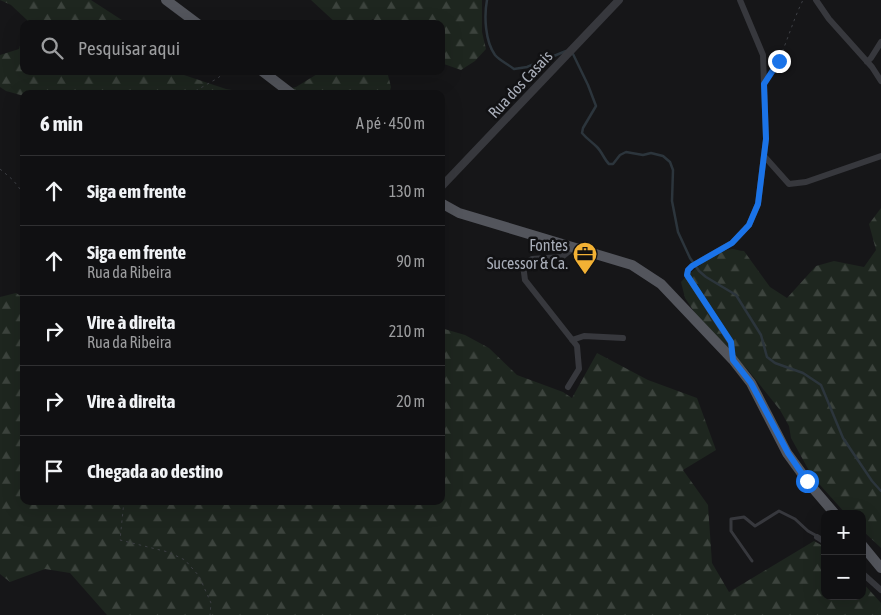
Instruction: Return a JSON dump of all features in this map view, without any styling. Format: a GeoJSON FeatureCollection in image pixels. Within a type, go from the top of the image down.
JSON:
{"type":"FeatureCollection","features":[{"type":"Feature","properties":{"kind":"main road"},"geometry":{"type":"LineString","coordinates":[[166,0],[193,20]]}},
{"type":"Feature","properties":{"kind":"main road"},"geometry":{"type":"LineString","coordinates":[[267,75],[287,90]]}},
{"type":"Feature","properties":{"kind":"main road"},"geometry":{"type":"LineString","coordinates":[[445,205],[459,213],[632,265],[661,284],[733,360],[751,383],[788,453],[811,486],[832,510]]}},
{"type":"Feature","properties":{"kind":"main road"},"geometry":{"type":"LineString","coordinates":[[866,550],[881,567]]}},
{"type":"Feature","properties":{"kind":"street","name":"Rua dos Casais"},"geometry":{"type":"LineString","coordinates":[[445,183],[619,0]]}},
{"type":"Feature","properties":{"kind":"street"},"geometry":{"type":"LineString","coordinates":[[733,360],[731,342],[687,275],[688,270],[694,265],[732,243],[749,225],[758,204],[766,139],[763,55],[740,0]]}},
{"type":"Feature","properties":{"kind":"street"},"geometry":{"type":"LineString","coordinates":[[816,0],[829,19],[881,80]]}},
{"type":"Feature","properties":{"kind":"street"},"geometry":{"type":"LineString","coordinates":[[867,62],[881,42]]}},
{"type":"Feature","properties":{"kind":"street"},"geometry":{"type":"LineString","coordinates":[[764,156],[789,184],[806,182],[881,156]]}},
{"type":"Feature","properties":{"kind":"street"},"geometry":{"type":"LineString","coordinates":[[568,387],[579,368],[577,346],[525,280],[523,265],[532,259],[562,257],[573,248]]}},
{"type":"Feature","properties":{"kind":"street"},"geometry":{"type":"LineString","coordinates":[[572,340],[584,336],[623,338]]}},
{"type":"Feature","properties":{"kind":"street"},"geometry":{"type":"LineString","coordinates":[[817,537],[821,540]]}},
{"type":"Feature","properties":{"kind":"street"},"geometry":{"type":"LineString","coordinates":[[866,577],[881,590]]}},
{"type":"Feature","properties":{"kind":"lane"},"geometry":{"type":"LineString","coordinates":[[752,561],[730,531],[731,519],[744,517],[755,526],[779,511],[795,518],[817,537]]}},
{"type":"Feature","properties":{"kind":"path"},"geometry":{"type":"LineString","coordinates":[[764,84],[779,61],[793,21],[803,0]]}},
{"type":"Feature","properties":{"kind":"path"},"geometry":{"type":"LineString","coordinates":[[197,90],[221,75]]}},
{"type":"Feature","properties":{"kind":"path"},"geometry":{"type":"LineString","coordinates":[[0,170],[13,180],[20,189]]}},
{"type":"Feature","properties":{"kind":"path"},"geometry":{"type":"LineString","coordinates":[[124,505],[120,540],[168,552],[185,560],[199,576],[212,603],[210,615]]}},
{"type":"Feature","properties":{"kind":"green space"},"geometry":{"type":"Polygon","coordinates":[[[0,0],[91,0],[122,20],[27,20],[11,5],[0,0]]]}},
{"type":"Feature","properties":{"kind":"green space"},"geometry":{"type":"Polygon","coordinates":[[[311,0],[482,0],[482,32],[486,49],[475,61],[461,70],[445,64],[445,20],[333,20],[311,0]]]}},
{"type":"Feature","properties":{"kind":"green space"},"geometry":{"type":"Polygon","coordinates":[[[20,46],[20,75],[184,75],[232,90],[20,90],[20,95],[6,91],[0,87],[0,55],[19,49],[20,46]]]}},
{"type":"Feature","properties":{"kind":"green space"},"geometry":{"type":"Polygon","coordinates":[[[316,75],[388,75],[391,87],[390,90],[283,90],[296,87],[316,75]]]}},
{"type":"Feature","properties":{"kind":"green space"},"geometry":{"type":"Polygon","coordinates":[[[881,208],[881,548],[866,534],[866,510],[842,510],[812,476],[791,438],[789,426],[780,410],[748,370],[697,316],[685,298],[681,282],[691,272],[712,257],[733,249],[744,251],[770,287],[787,298],[816,266],[834,261],[864,267],[876,250],[869,224],[881,208]]]}},
{"type":"Feature","properties":{"kind":"green space"},"geometry":{"type":"Polygon","coordinates":[[[16,293],[20,296],[20,505],[445,505],[445,329],[465,335],[489,348],[517,375],[563,392],[572,398],[597,353],[648,380],[697,398],[716,450],[683,470],[708,505],[712,563],[729,592],[814,541],[821,545],[821,600],[866,600],[866,586],[881,603],[881,615],[107,615],[70,573],[45,569],[10,582],[0,574],[0,297],[16,293]]]}},
{"type":"Feature","properties":{"kind":"waterway"},"geometry":{"type":"LineString","coordinates":[[487,0],[486,21],[489,43],[495,55],[514,69],[527,67],[566,51]]}},
{"type":"Feature","properties":{"kind":"waterway"},"geometry":{"type":"LineString","coordinates":[[573,54],[596,106],[582,133],[599,149],[609,164],[613,164],[620,155],[626,152],[643,155],[651,153],[663,156],[670,162],[673,170],[672,201],[678,232],[690,258],[706,277],[736,295],[761,335],[767,357],[775,363],[803,373],[821,385],[843,438],[881,491]]}},
{"type":"Feature","properties":{"kind":"place","name":"Fontes Sucessor & Ca."},"geometry":{"type":"Point","coordinates":[585,275]}},
{"type":"Feature","properties":{"kind":"route"},"geometry":{"type":"LineString","coordinates":[[779,61],[764,84],[766,139],[758,204],[749,225],[732,243],[692,266],[688,270],[687,275],[731,342],[733,360],[751,383],[788,453],[807,481]]}}]}
